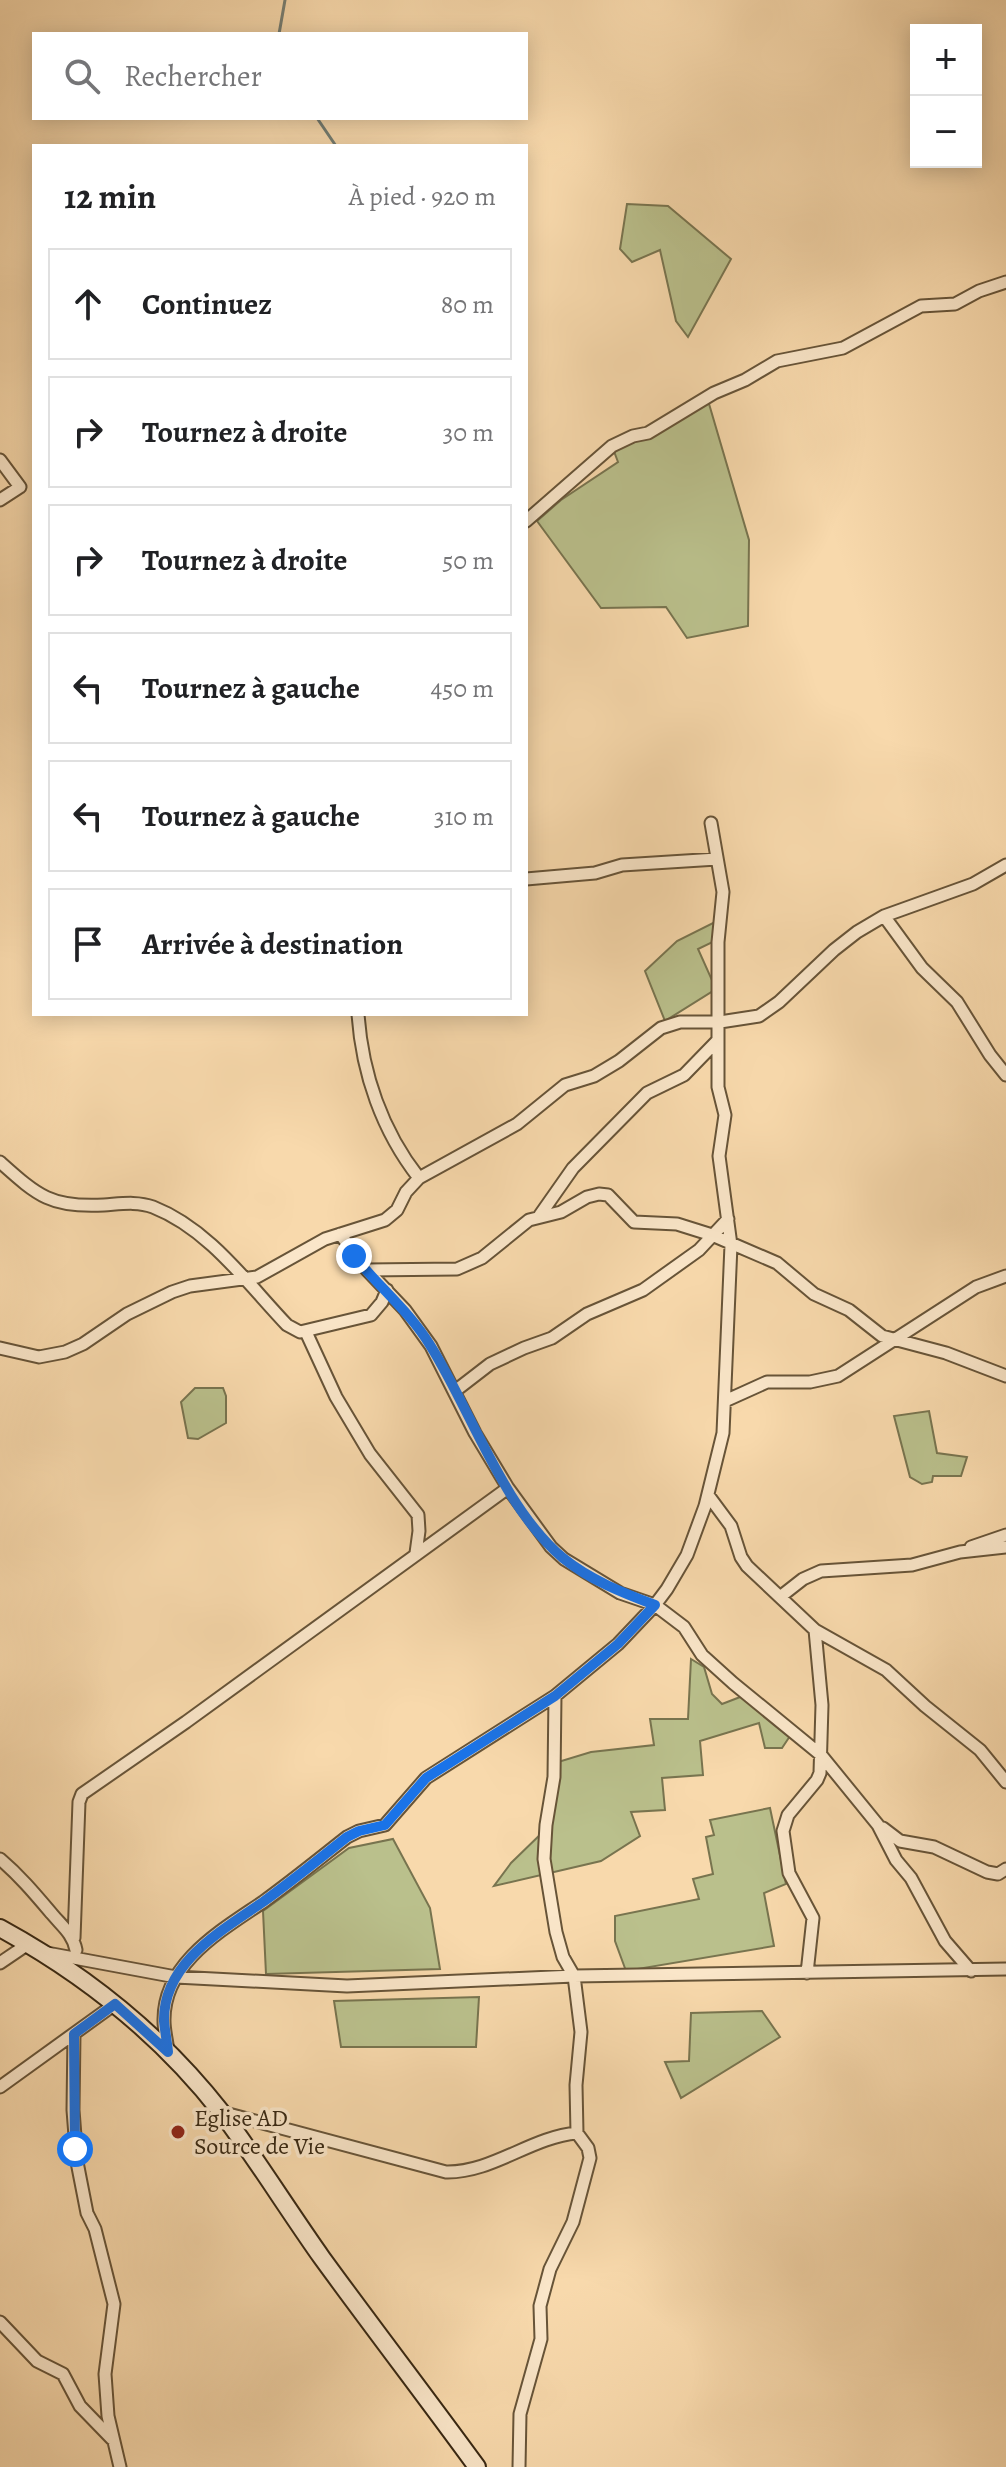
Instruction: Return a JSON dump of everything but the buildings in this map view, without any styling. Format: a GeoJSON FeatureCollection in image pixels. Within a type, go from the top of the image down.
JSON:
{"type":"FeatureCollection","features":[{"type":"Feature","properties":{"kind":"main road"},"geometry":{"type":"LineString","coordinates":[[0,1928],[43,1953],[115,2004],[168,2052],[221,2112],[321,2257],[477,2467]]}},
{"type":"Feature","properties":{"kind":"street"},"geometry":{"type":"LineString","coordinates":[[528,519],[612,446],[648,433],[714,393],[745,380],[777,361],[843,348],[921,306],[955,304],[979,291],[1006,282]]}},
{"type":"Feature","properties":{"kind":"street"},"geometry":{"type":"LineString","coordinates":[[0,460],[20,487],[0,500]]}},
{"type":"Feature","properties":{"kind":"street"},"geometry":{"type":"LineString","coordinates":[[168,2052],[165,2012],[176,1977],[187,1960],[214,1935],[353,1833],[385,1825],[426,1778],[555,1696],[618,1644],[655,1605],[684,1562],[721,1448],[731,1245],[719,1156],[725,1115],[718,1087],[718,942],[723,892],[711,823]]}},
{"type":"Feature","properties":{"kind":"street"},"geometry":{"type":"LineString","coordinates":[[528,879],[595,873],[622,865],[717,859]]}},
{"type":"Feature","properties":{"kind":"street"},"geometry":{"type":"LineString","coordinates":[[0,1348],[25,1355],[53,1356],[83,1344],[127,1314],[172,1292],[190,1286],[245,1279],[270,1271],[315,1244],[385,1220],[397,1210],[406,1192],[419,1178],[517,1124],[565,1085],[594,1076],[619,1061],[661,1028],[680,1022],[720,1022],[759,1016],[779,1002],[834,950],[884,916],[973,884],[1006,865]]}},
{"type":"Feature","properties":{"kind":"street"},"geometry":{"type":"LineString","coordinates":[[884,916],[922,968],[957,1002],[1006,1075]]}},
{"type":"Feature","properties":{"kind":"street"},"geometry":{"type":"LineString","coordinates":[[358,1016],[360,1043],[381,1115],[419,1178]]}},
{"type":"Feature","properties":{"kind":"street"},"geometry":{"type":"LineString","coordinates":[[540,1215],[573,1168],[639,1101],[651,1090],[684,1075],[718,1040]]}},
{"type":"Feature","properties":{"kind":"street"},"geometry":{"type":"LineString","coordinates":[[0,1162],[25,1186],[63,1205],[139,1204],[164,1212],[195,1230],[287,1325],[306,1332],[371,1315],[378,1309],[387,1290]]}},
{"type":"Feature","properties":{"kind":"street"},"geometry":{"type":"LineString","coordinates":[[367,1270],[457,1269],[482,1258],[515,1229],[540,1215],[561,1212],[587,1197],[608,1195],[634,1222],[677,1224],[712,1235],[777,1263],[814,1294],[849,1310],[873,1330],[892,1340],[946,1353],[1006,1376]]}},
{"type":"Feature","properties":{"kind":"street"},"geometry":{"type":"LineString","coordinates":[[455,1391],[490,1364],[552,1338],[587,1314],[643,1290],[699,1250],[728,1219]]}},
{"type":"Feature","properties":{"kind":"street"},"geometry":{"type":"LineString","coordinates":[[340,1234],[431,1346],[475,1433],[508,1488],[551,1547],[564,1559],[620,1593],[655,1605],[684,1627],[698,1650],[733,1683],[821,1755],[878,1825],[945,1941],[971,1971]]}},
{"type":"Feature","properties":{"kind":"street"},"geometry":{"type":"LineString","coordinates":[[725,1401],[767,1382],[810,1382],[838,1376],[976,1287],[1006,1276]]}},
{"type":"Feature","properties":{"kind":"street"},"geometry":{"type":"LineString","coordinates":[[306,1332],[336,1397],[370,1454],[418,1515],[416,1553]]}},
{"type":"Feature","properties":{"kind":"street"},"geometry":{"type":"LineString","coordinates":[[0,1859],[25,1880],[75,1944],[79,1802],[82,1794],[508,1488]]}},
{"type":"Feature","properties":{"kind":"street"},"geometry":{"type":"LineString","coordinates":[[708,1495],[734,1531],[743,1562],[815,1630],[886,1670],[980,1750],[1006,1782]]}},
{"type":"Feature","properties":{"kind":"street"},"geometry":{"type":"LineString","coordinates":[[780,1597],[803,1579],[821,1571],[912,1565],[1006,1535]]}},
{"type":"Feature","properties":{"kind":"street"},"geometry":{"type":"LineString","coordinates":[[960,1552],[1006,1547]]}},
{"type":"Feature","properties":{"kind":"street"},"geometry":{"type":"LineString","coordinates":[[807,1973],[813,1918],[789,1873],[783,1831],[788,1815],[817,1780],[821,1755],[822,1705],[815,1630]]}},
{"type":"Feature","properties":{"kind":"street"},"geometry":{"type":"LineString","coordinates":[[519,2467],[520,2414],[541,2339],[540,2306],[550,2269],[573,2222],[590,2158],[588,2148],[577,2133],[576,2085],[581,2032],[574,1976],[563,1957],[556,1932],[544,1859],[555,1769],[555,1696]]}},
{"type":"Feature","properties":{"kind":"street"},"geometry":{"type":"LineString","coordinates":[[878,1825],[900,1841],[934,1847],[987,1872],[998,1874],[1006,1869]]}},
{"type":"Feature","properties":{"kind":"street"},"geometry":{"type":"LineString","coordinates":[[0,1963],[28,1944]]}},
{"type":"Feature","properties":{"kind":"street"},"geometry":{"type":"LineString","coordinates":[[43,1953],[176,1977],[347,1986],[574,1976],[1006,1969]]}},
{"type":"Feature","properties":{"kind":"street"},"geometry":{"type":"LineString","coordinates":[[0,2087],[115,2004]]}},
{"type":"Feature","properties":{"kind":"street"},"geometry":{"type":"LineString","coordinates":[[74,2034],[73,2110],[77,2162],[87,2213],[95,2229],[114,2304],[105,2374],[108,2416],[120,2467]]}},
{"type":"Feature","properties":{"kind":"street"},"geometry":{"type":"LineString","coordinates":[[221,2112],[446,2172],[475,2168],[547,2139],[577,2133]]}},
{"type":"Feature","properties":{"kind":"street"},"geometry":{"type":"LineString","coordinates":[[0,2322],[37,2361],[63,2374],[80,2406],[113,2439]]}},
{"type":"Feature","properties":{"kind":"green space"},"geometry":{"type":"Polygon","coordinates":[[[627,204],[668,206],[731,259],[688,337],[676,321],[660,250],[632,262],[620,249],[627,204]]]}},
{"type":"Feature","properties":{"kind":"green space"},"geometry":{"type":"Polygon","coordinates":[[[707,397],[749,540],[748,626],[687,638],[666,607],[601,608],[537,521],[561,500],[618,462],[612,446],[707,397]]]}},
{"type":"Feature","properties":{"kind":"green space"},"geometry":{"type":"Polygon","coordinates":[[[717,921],[719,939],[698,949],[716,989],[665,1021],[645,971],[677,941],[717,921]]]}},
{"type":"Feature","properties":{"kind":"green space"},"geometry":{"type":"Polygon","coordinates":[[[195,1388],[223,1388],[226,1396],[226,1423],[198,1439],[188,1438],[181,1402],[195,1388]]]}},
{"type":"Feature","properties":{"kind":"green space"},"geometry":{"type":"Polygon","coordinates":[[[929,1411],[937,1453],[967,1457],[961,1476],[933,1476],[932,1482],[922,1484],[910,1477],[894,1416],[929,1411]]]}},
{"type":"Feature","properties":{"kind":"green space"},"geometry":{"type":"Polygon","coordinates":[[[691,1659],[704,1667],[712,1694],[722,1704],[748,1694],[792,1733],[782,1748],[765,1748],[759,1723],[700,1741],[703,1775],[662,1778],[665,1810],[631,1812],[640,1836],[601,1861],[494,1886],[511,1863],[545,1830],[558,1762],[591,1752],[654,1745],[650,1719],[688,1719],[691,1659]]]}},
{"type":"Feature","properties":{"kind":"green space"},"geometry":{"type":"Polygon","coordinates":[[[770,1808],[786,1884],[764,1893],[774,1946],[626,1971],[615,1941],[615,1916],[699,1899],[693,1879],[713,1874],[706,1837],[714,1835],[710,1820],[770,1808]]]}},
{"type":"Feature","properties":{"kind":"green space"},"geometry":{"type":"Polygon","coordinates":[[[393,1839],[430,1908],[440,1969],[266,1974],[263,1911],[349,1848],[393,1839]]]}},
{"type":"Feature","properties":{"kind":"green space"},"geometry":{"type":"Polygon","coordinates":[[[479,1997],[476,2047],[341,2047],[334,2001],[479,1997]]]}},
{"type":"Feature","properties":{"kind":"green space"},"geometry":{"type":"Polygon","coordinates":[[[762,2011],[780,2037],[681,2098],[665,2062],[689,2061],[691,2013],[762,2011]]]}},
{"type":"Feature","properties":{"kind":"waterway"},"geometry":{"type":"LineString","coordinates":[[279,32],[285,0]]}},
{"type":"Feature","properties":{"kind":"waterway"},"geometry":{"type":"LineString","coordinates":[[318,120],[335,144]]}},
{"type":"Feature","properties":{"kind":"place","name":"Eglise AD Source de Vie"},"geometry":{"type":"Point","coordinates":[178,2132]}},
{"type":"Feature","properties":{"kind":"route"},"geometry":{"type":"LineString","coordinates":[[75,2149],[74,2034],[115,2004],[168,2052],[164,2020],[176,1977],[187,1960],[214,1935],[267,1899],[347,1837],[385,1825],[426,1778],[555,1696],[618,1644],[655,1605],[620,1593],[577,1568],[551,1547],[521,1509],[475,1433],[431,1346],[405,1310],[354,1256]]}}]}
